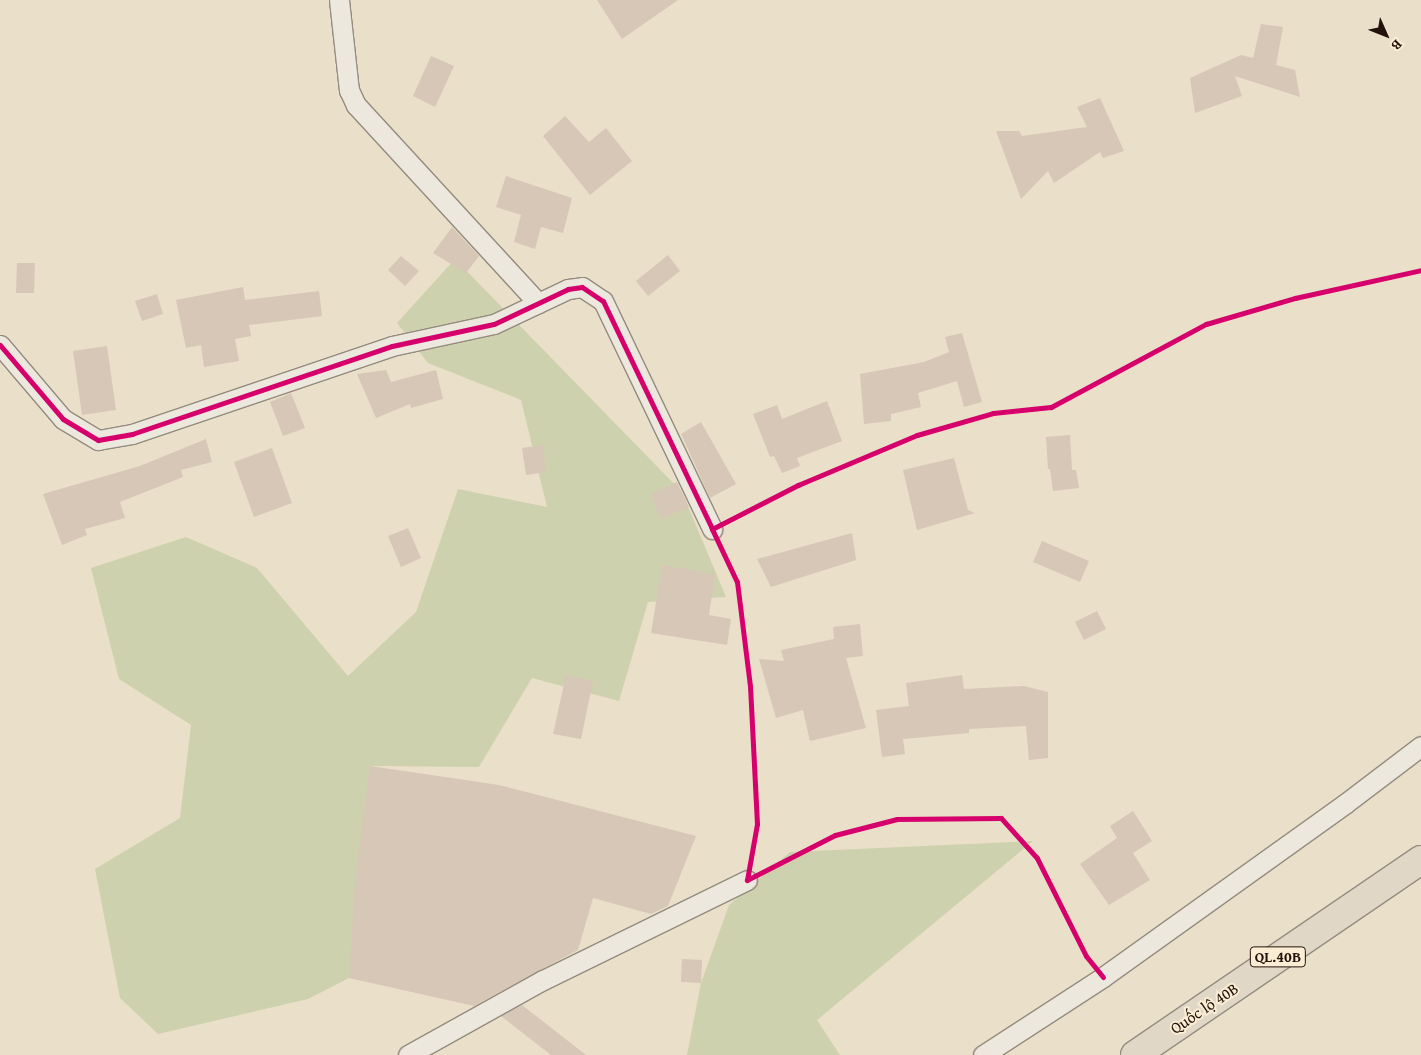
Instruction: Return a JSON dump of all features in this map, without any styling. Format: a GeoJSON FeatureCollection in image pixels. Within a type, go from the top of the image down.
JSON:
{"type":"FeatureCollection","features":[{"type":"Feature","properties":{"kind":"highway","name":"Quốc lộ 40B"},"geometry":{"type":"LineString","coordinates":[[1135,1055],[1421,860]]}},
{"type":"Feature","properties":{"kind":"street"},"geometry":{"type":"LineString","coordinates":[[339,0],[349,90],[356,105],[538,303]]}},
{"type":"Feature","properties":{"kind":"street"},"geometry":{"type":"LineString","coordinates":[[0,345],[62,419],[98,440],[132,434],[392,346],[494,324],[568,289],[582,287],[603,301],[712,530]]}},
{"type":"Feature","properties":{"kind":"street"},"geometry":{"type":"LineString","coordinates":[[983,1055],[1103,977],[1346,804],[1421,746]]}},
{"type":"Feature","properties":{"kind":"street"},"geometry":{"type":"LineString","coordinates":[[408,1055],[543,980],[748,880]]}},
{"type":"Feature","properties":{"kind":"green space"},"geometry":{"type":"Polygon","coordinates":[[[455,259],[682,492],[726,597],[648,602],[619,701],[532,678],[479,767],[371,766],[349,978],[308,999],[158,1034],[120,998],[95,869],[180,818],[191,725],[119,679],[91,568],[186,537],[257,568],[348,676],[416,612],[458,489],[547,507],[521,400],[428,363],[397,323],[455,259]]]}},
{"type":"Feature","properties":{"kind":"green space"},"geometry":{"type":"Polygon","coordinates":[[[1033,841],[817,1020],[840,1055],[687,1055],[701,983],[729,905],[790,852],[1033,841]]]}},
{"type":"Feature","properties":{"kind":"building"},"geometry":{"type":"Polygon","coordinates":[[[597,0],[678,0],[622,39],[597,0]]]}},
{"type":"Feature","properties":{"kind":"building"},"geometry":{"type":"Polygon","coordinates":[[[1261,24],[1283,27],[1276,65],[1295,70],[1300,97],[1235,76],[1242,96],[1195,113],[1190,78],[1241,55],[1253,58],[1261,24]]]}},
{"type":"Feature","properties":{"kind":"building"},"geometry":{"type":"Polygon","coordinates":[[[431,56],[454,66],[435,107],[413,96],[431,56]]]}},
{"type":"Feature","properties":{"kind":"building"},"geometry":{"type":"Polygon","coordinates":[[[1100,98],[1124,151],[1103,158],[1100,152],[1054,183],[1048,171],[1021,199],[996,131],[1019,131],[1022,136],[1087,127],[1077,107],[1100,98]]]}},
{"type":"Feature","properties":{"kind":"building"},"geometry":{"type":"Polygon","coordinates":[[[565,116],[589,142],[606,128],[632,161],[590,195],[543,136],[565,116]]]}},
{"type":"Feature","properties":{"kind":"building"},"geometry":{"type":"Polygon","coordinates":[[[506,176],[572,198],[563,233],[541,227],[535,249],[514,242],[521,215],[496,207],[506,176]]]}},
{"type":"Feature","properties":{"kind":"building"},"geometry":{"type":"Polygon","coordinates":[[[452,227],[479,256],[466,273],[433,253],[452,227]]]}},
{"type":"Feature","properties":{"kind":"building"},"geometry":{"type":"Polygon","coordinates":[[[668,255],[680,271],[648,296],[636,281],[668,255]]]}},
{"type":"Feature","properties":{"kind":"building"},"geometry":{"type":"Polygon","coordinates":[[[401,256],[419,271],[405,286],[388,270],[401,256]]]}},
{"type":"Feature","properties":{"kind":"building"},"geometry":{"type":"Polygon","coordinates":[[[17,263],[35,263],[34,293],[16,293],[17,263]]]}},
{"type":"Feature","properties":{"kind":"building"},"geometry":{"type":"Polygon","coordinates":[[[243,287],[245,300],[319,291],[322,316],[249,325],[251,336],[235,339],[239,361],[204,367],[201,345],[186,348],[176,300],[243,287]]]}},
{"type":"Feature","properties":{"kind":"building"},"geometry":{"type":"Polygon","coordinates":[[[157,294],[163,314],[142,321],[135,301],[157,294]]]}},
{"type":"Feature","properties":{"kind":"building"},"geometry":{"type":"Polygon","coordinates":[[[962,333],[982,402],[964,407],[957,381],[918,393],[921,407],[891,414],[891,421],[864,424],[860,374],[924,362],[949,352],[945,337],[962,333]]]}},
{"type":"Feature","properties":{"kind":"building"},"geometry":{"type":"Polygon","coordinates":[[[107,346],[116,410],[82,415],[73,351],[107,346]]]}},
{"type":"Feature","properties":{"kind":"building"},"geometry":{"type":"Polygon","coordinates":[[[386,370],[391,382],[436,370],[443,399],[411,408],[410,404],[376,418],[357,374],[386,370]]]}},
{"type":"Feature","properties":{"kind":"building"},"geometry":{"type":"Polygon","coordinates":[[[291,393],[305,428],[283,436],[270,402],[291,393]]]}},
{"type":"Feature","properties":{"kind":"building"},"geometry":{"type":"Polygon","coordinates":[[[827,401],[842,441],[797,458],[800,466],[782,473],[774,456],[770,457],[753,414],[777,405],[782,419],[827,401]]]}},
{"type":"Feature","properties":{"kind":"building"},"geometry":{"type":"Polygon","coordinates":[[[701,422],[736,484],[710,498],[681,434],[701,422]]]}},
{"type":"Feature","properties":{"kind":"building"},"geometry":{"type":"Polygon","coordinates":[[[1070,435],[1072,470],[1076,470],[1079,488],[1053,491],[1050,469],[1048,469],[1046,437],[1070,435]]]}},
{"type":"Feature","properties":{"kind":"building"},"geometry":{"type":"Polygon","coordinates":[[[206,439],[212,462],[181,470],[183,477],[120,502],[125,518],[85,529],[87,535],[62,545],[43,494],[140,466],[206,439]]]}},
{"type":"Feature","properties":{"kind":"building"},"geometry":{"type":"Polygon","coordinates":[[[543,445],[546,472],[526,475],[522,448],[543,445]]]}},
{"type":"Feature","properties":{"kind":"building"},"geometry":{"type":"Polygon","coordinates":[[[272,448],[292,503],[254,517],[234,462],[272,448]]]}},
{"type":"Feature","properties":{"kind":"building"},"geometry":{"type":"Polygon","coordinates":[[[954,458],[968,510],[975,513],[917,530],[903,470],[954,458]]]}},
{"type":"Feature","properties":{"kind":"building"},"geometry":{"type":"Polygon","coordinates":[[[677,482],[689,507],[661,519],[650,494],[677,482]]]}},
{"type":"Feature","properties":{"kind":"building"},"geometry":{"type":"Polygon","coordinates":[[[408,528],[421,558],[401,567],[388,536],[408,528]]]}},
{"type":"Feature","properties":{"kind":"building"},"geometry":{"type":"Polygon","coordinates":[[[852,533],[856,560],[771,587],[757,559],[852,533]]]}},
{"type":"Feature","properties":{"kind":"building"},"geometry":{"type":"Polygon","coordinates":[[[1042,541],[1089,561],[1080,582],[1033,562],[1042,541]]]}},
{"type":"Feature","properties":{"kind":"building"},"geometry":{"type":"Polygon","coordinates":[[[662,565],[715,574],[709,615],[731,619],[727,645],[651,633],[662,565]]]}},
{"type":"Feature","properties":{"kind":"building"},"geometry":{"type":"Polygon","coordinates":[[[1097,611],[1106,629],[1084,640],[1075,622],[1097,611]]]}},
{"type":"Feature","properties":{"kind":"building"},"geometry":{"type":"Polygon","coordinates":[[[860,624],[863,656],[846,658],[866,728],[810,741],[803,710],[776,718],[759,659],[784,661],[781,650],[834,639],[833,627],[860,624]]]}},
{"type":"Feature","properties":{"kind":"building"},"geometry":{"type":"Polygon","coordinates":[[[566,675],[593,681],[581,739],[553,734],[566,675]]]}},
{"type":"Feature","properties":{"kind":"building"},"geometry":{"type":"Polygon","coordinates":[[[962,675],[964,689],[1024,686],[1048,692],[1048,758],[1029,760],[1026,726],[969,729],[969,733],[903,739],[905,754],[882,757],[876,710],[909,706],[906,683],[962,675]]]}},
{"type":"Feature","properties":{"kind":"building"},"geometry":{"type":"Polygon","coordinates":[[[370,766],[499,785],[696,836],[668,906],[651,914],[593,898],[578,950],[474,1006],[349,978],[356,871],[370,766]]]}},
{"type":"Feature","properties":{"kind":"building"},"geometry":{"type":"Polygon","coordinates":[[[1133,811],[1152,841],[1133,853],[1150,880],[1109,905],[1080,864],[1117,838],[1110,826],[1133,811]]]}},
{"type":"Feature","properties":{"kind":"building"},"geometry":{"type":"Polygon","coordinates":[[[682,959],[702,960],[701,983],[681,982],[682,959]]]}},
{"type":"Feature","properties":{"kind":"building"},"geometry":{"type":"Polygon","coordinates":[[[522,1005],[586,1055],[551,1055],[501,1016],[522,1005]]]}},
{"type":"Feature","properties":{"kind":"cycle path"},"geometry":{"type":"LineString","coordinates":[[1103,977],[1086,956],[1037,858],[1001,818],[897,819],[835,835],[747,880],[757,824],[750,686],[737,582],[712,529],[798,485],[917,435],[993,413],[1051,407],[1206,324],[1295,298],[1421,270]]}},
{"type":"Feature","properties":{"kind":"cycle path"},"geometry":{"type":"LineString","coordinates":[[0,345],[63,419],[98,440],[132,434],[392,346],[494,324],[568,289],[582,287],[603,301],[712,529]]}}]}
